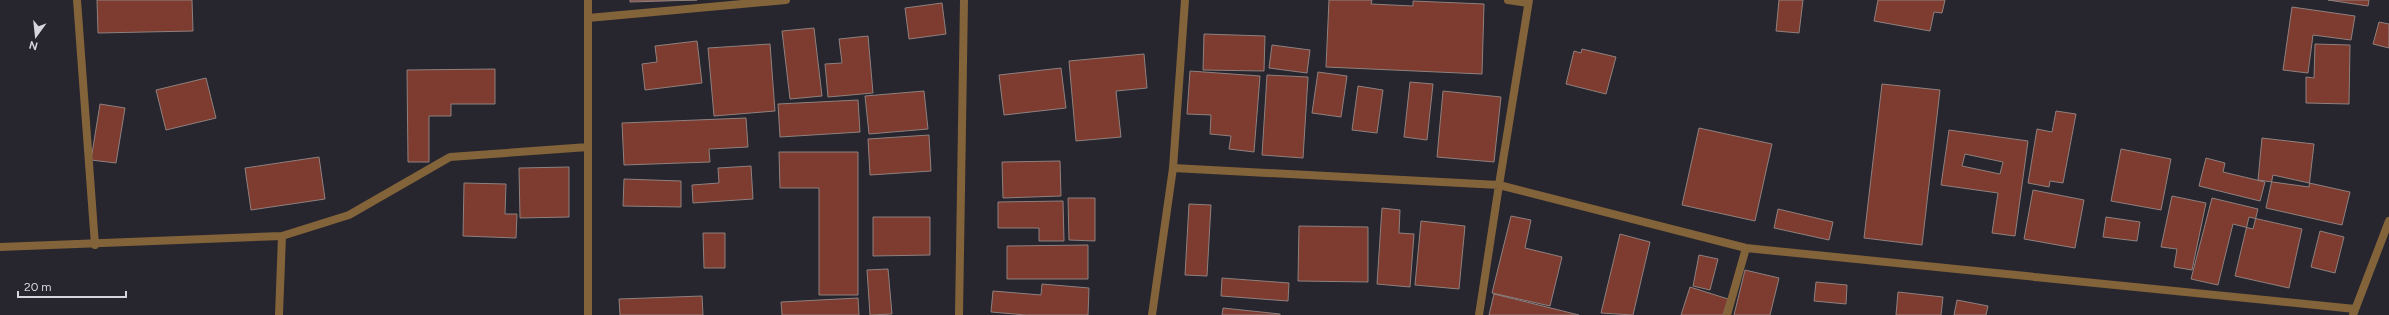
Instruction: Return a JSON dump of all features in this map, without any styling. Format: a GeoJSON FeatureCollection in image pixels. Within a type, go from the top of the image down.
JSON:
{"type":"FeatureCollection","features":[{"type":"Feature","properties":{"kind":"street"},"geometry":{"type":"LineString","coordinates":[[77,0],[95,244]]}},
{"type":"Feature","properties":{"kind":"street"},"geometry":{"type":"LineString","coordinates":[[588,0],[588,315]]}},
{"type":"Feature","properties":{"kind":"street"},"geometry":{"type":"LineString","coordinates":[[588,18],[786,0]]}},
{"type":"Feature","properties":{"kind":"street"},"geometry":{"type":"LineString","coordinates":[[959,315],[964,0]]}},
{"type":"Feature","properties":{"kind":"street"},"geometry":{"type":"LineString","coordinates":[[1152,315],[1173,168],[1185,0]]}},
{"type":"Feature","properties":{"kind":"street"},"geometry":{"type":"LineString","coordinates":[[1480,315],[1528,2],[1508,0]]}},
{"type":"Feature","properties":{"kind":"street"},"geometry":{"type":"LineString","coordinates":[[0,247],[282,236],[349,215],[450,157],[588,147]]}},
{"type":"Feature","properties":{"kind":"street"},"geometry":{"type":"LineString","coordinates":[[1173,168],[1499,185],[1746,248],[2354,312],[2389,221]]}},
{"type":"Feature","properties":{"kind":"street"},"geometry":{"type":"LineString","coordinates":[[279,315],[282,236]]}},
{"type":"Feature","properties":{"kind":"street"},"geometry":{"type":"LineString","coordinates":[[1727,315],[1746,248]]}},
{"type":"Feature","properties":{"kind":"building"},"geometry":{"type":"Polygon","coordinates":[[[97,0],[192,0],[193,31],[98,33],[97,0]]]}},
{"type":"Feature","properties":{"kind":"building"},"geometry":{"type":"Polygon","coordinates":[[[630,0],[697,0],[630,2],[630,0]]]}},
{"type":"Feature","properties":{"kind":"building"},"geometry":{"type":"Polygon","coordinates":[[[1329,0],[1372,0],[1371,4],[1413,6],[1413,1],[1484,4],[1482,74],[1326,67],[1329,0]]]}},
{"type":"Feature","properties":{"kind":"building"},"geometry":{"type":"Polygon","coordinates":[[[1779,0],[1803,0],[1799,33],[1776,31],[1779,0]]]}},
{"type":"Feature","properties":{"kind":"building"},"geometry":{"type":"Polygon","coordinates":[[[1878,0],[1945,0],[1942,13],[1934,12],[1930,31],[1874,21],[1878,0]]]}},
{"type":"Feature","properties":{"kind":"building"},"geometry":{"type":"Polygon","coordinates":[[[2328,0],[2369,0],[2368,6],[2328,0]]]}},
{"type":"Feature","properties":{"kind":"building"},"geometry":{"type":"Polygon","coordinates":[[[942,3],[946,34],[909,39],[905,8],[942,3]]]}},
{"type":"Feature","properties":{"kind":"building"},"geometry":{"type":"Polygon","coordinates":[[[2292,7],[2355,16],[2351,40],[2313,35],[2308,73],[2283,70],[2292,7]]]}},
{"type":"Feature","properties":{"kind":"building"},"geometry":{"type":"Polygon","coordinates":[[[2379,22],[2389,24],[2389,48],[2373,44],[2379,22]]]}},
{"type":"Feature","properties":{"kind":"building"},"geometry":{"type":"Polygon","coordinates":[[[814,28],[822,96],[790,99],[782,31],[814,28]]]}},
{"type":"Feature","properties":{"kind":"building"},"geometry":{"type":"Polygon","coordinates":[[[1204,34],[1265,36],[1264,71],[1203,70],[1204,34]]]}},
{"type":"Feature","properties":{"kind":"building"},"geometry":{"type":"Polygon","coordinates":[[[868,36],[873,93],[828,97],[825,64],[842,63],[839,39],[868,36]]]}},
{"type":"Feature","properties":{"kind":"building"},"geometry":{"type":"Polygon","coordinates":[[[697,41],[702,83],[645,90],[642,64],[657,62],[655,46],[697,41]]]}},
{"type":"Feature","properties":{"kind":"building"},"geometry":{"type":"Polygon","coordinates":[[[770,44],[775,111],[714,116],[708,48],[770,44]]]}},
{"type":"Feature","properties":{"kind":"building"},"geometry":{"type":"Polygon","coordinates":[[[2315,44],[2350,45],[2349,104],[2306,103],[2306,77],[2314,78],[2315,44]]]}},
{"type":"Feature","properties":{"kind":"building"},"geometry":{"type":"Polygon","coordinates":[[[1272,45],[1310,50],[1307,73],[1269,68],[1272,45]]]}},
{"type":"Feature","properties":{"kind":"building"},"geometry":{"type":"Polygon","coordinates":[[[1582,49],[1616,57],[1606,94],[1566,84],[1574,51],[1581,53],[1582,49]]]}},
{"type":"Feature","properties":{"kind":"building"},"geometry":{"type":"Polygon","coordinates":[[[1144,54],[1147,88],[1116,91],[1121,137],[1076,141],[1069,61],[1144,54]]]}},
{"type":"Feature","properties":{"kind":"building"},"geometry":{"type":"Polygon","coordinates":[[[1061,68],[1066,108],[1004,115],[999,75],[1061,68]]]}},
{"type":"Feature","properties":{"kind":"building"},"geometry":{"type":"Polygon","coordinates":[[[495,69],[495,104],[451,104],[451,116],[429,116],[429,162],[408,162],[407,70],[495,69]]]}},
{"type":"Feature","properties":{"kind":"building"},"geometry":{"type":"Polygon","coordinates":[[[1190,71],[1260,76],[1254,152],[1229,149],[1231,136],[1210,134],[1211,115],[1187,114],[1190,71]]]}},
{"type":"Feature","properties":{"kind":"building"},"geometry":{"type":"Polygon","coordinates":[[[1318,72],[1347,76],[1341,117],[1312,113],[1318,72]]]}},
{"type":"Feature","properties":{"kind":"building"},"geometry":{"type":"Polygon","coordinates":[[[1267,75],[1308,77],[1303,158],[1262,155],[1267,75]]]}},
{"type":"Feature","properties":{"kind":"building"},"geometry":{"type":"Polygon","coordinates":[[[206,78],[216,118],[166,130],[156,90],[206,78]]]}},
{"type":"Feature","properties":{"kind":"building"},"geometry":{"type":"Polygon","coordinates":[[[1410,82],[1433,84],[1427,140],[1404,137],[1410,82]]]}},
{"type":"Feature","properties":{"kind":"building"},"geometry":{"type":"Polygon","coordinates":[[[1882,84],[1940,90],[1922,245],[1864,238],[1882,84]]]}},
{"type":"Feature","properties":{"kind":"building"},"geometry":{"type":"Polygon","coordinates":[[[1358,86],[1383,90],[1377,133],[1352,130],[1358,86]]]}},
{"type":"Feature","properties":{"kind":"building"},"geometry":{"type":"Polygon","coordinates":[[[924,91],[928,129],[869,134],[865,96],[924,91]]]}},
{"type":"Feature","properties":{"kind":"building"},"geometry":{"type":"Polygon","coordinates":[[[1443,91],[1501,97],[1494,162],[1437,157],[1443,91]]]}},
{"type":"Feature","properties":{"kind":"building"},"geometry":{"type":"Polygon","coordinates":[[[858,100],[860,132],[780,137],[778,104],[858,100]]]}},
{"type":"Feature","properties":{"kind":"building"},"geometry":{"type":"Polygon","coordinates":[[[100,104],[125,108],[116,163],[91,160],[100,104]]]}},
{"type":"Feature","properties":{"kind":"building"},"geometry":{"type":"Polygon","coordinates":[[[2056,111],[2076,114],[2063,183],[2050,181],[2049,187],[2028,183],[2037,129],[2052,132],[2056,111]]]}},
{"type":"Feature","properties":{"kind":"building"},"geometry":{"type":"Polygon","coordinates":[[[746,118],[748,147],[709,149],[710,162],[624,165],[622,123],[746,118]]]}},
{"type":"Feature","properties":{"kind":"building"},"geometry":{"type":"Polygon","coordinates":[[[1699,128],[1772,144],[1755,221],[1682,205],[1699,128]]]}},
{"type":"Feature","properties":{"kind":"building"},"geometry":{"type":"Polygon","coordinates":[[[1949,130],[2028,141],[2015,236],[1992,233],[1998,193],[1941,185],[1949,130]],[[1965,154],[1962,166],[2000,174],[2003,162],[1965,154]]]}},
{"type":"Feature","properties":{"kind":"building"},"geometry":{"type":"Polygon","coordinates":[[[929,135],[931,171],[870,175],[868,139],[929,135]]]}},
{"type":"Feature","properties":{"kind":"building"},"geometry":{"type":"Polygon","coordinates":[[[2262,138],[2314,144],[2309,187],[2258,180],[2262,138]]]}},
{"type":"Feature","properties":{"kind":"building"},"geometry":{"type":"Polygon","coordinates":[[[2121,149],[2171,159],[2161,210],[2111,201],[2121,149]]]}},
{"type":"Feature","properties":{"kind":"building"},"geometry":{"type":"Polygon","coordinates":[[[779,152],[858,152],[858,295],[819,295],[819,188],[780,188],[779,152]]]}},
{"type":"Feature","properties":{"kind":"building"},"geometry":{"type":"Polygon","coordinates":[[[319,157],[325,199],[251,210],[245,168],[319,157]]]}},
{"type":"Feature","properties":{"kind":"building"},"geometry":{"type":"Polygon","coordinates":[[[2206,158],[2225,163],[2223,172],[2265,182],[2260,201],[2199,186],[2206,158]]]}},
{"type":"Feature","properties":{"kind":"building"},"geometry":{"type":"Polygon","coordinates":[[[1060,161],[1061,196],[1003,198],[1002,162],[1060,161]]]}},
{"type":"Feature","properties":{"kind":"building"},"geometry":{"type":"Polygon","coordinates":[[[751,166],[753,199],[693,203],[692,185],[719,183],[718,168],[751,166]]]}},
{"type":"Feature","properties":{"kind":"building"},"geometry":{"type":"Polygon","coordinates":[[[569,167],[569,217],[520,218],[519,168],[569,167]]]}},
{"type":"Feature","properties":{"kind":"building"},"geometry":{"type":"Polygon","coordinates":[[[2273,175],[2350,192],[2342,225],[2266,208],[2273,175]]]}},
{"type":"Feature","properties":{"kind":"building"},"geometry":{"type":"Polygon","coordinates":[[[624,179],[681,181],[681,207],[623,206],[624,179]]]}},
{"type":"Feature","properties":{"kind":"building"},"geometry":{"type":"Polygon","coordinates":[[[464,183],[506,184],[505,214],[517,214],[516,238],[463,236],[464,183]]]}},
{"type":"Feature","properties":{"kind":"building"},"geometry":{"type":"Polygon","coordinates":[[[2033,190],[2084,200],[2075,248],[2024,239],[2033,190]]]}},
{"type":"Feature","properties":{"kind":"building"},"geometry":{"type":"Polygon","coordinates":[[[2172,196],[2206,203],[2192,270],[2174,267],[2177,249],[2161,247],[2172,196]]]}},
{"type":"Feature","properties":{"kind":"building"},"geometry":{"type":"Polygon","coordinates":[[[1068,198],[1095,198],[1095,241],[1069,240],[1068,198]]]}},
{"type":"Feature","properties":{"kind":"building"},"geometry":{"type":"Polygon","coordinates":[[[2212,198],[2258,209],[2253,229],[2233,224],[2218,285],[2191,279],[2212,198]]]}},
{"type":"Feature","properties":{"kind":"building"},"geometry":{"type":"Polygon","coordinates":[[[1063,201],[1064,241],[1039,241],[1039,228],[998,228],[998,202],[1063,201]]]}},
{"type":"Feature","properties":{"kind":"building"},"geometry":{"type":"Polygon","coordinates":[[[1189,204],[1211,205],[1207,276],[1185,275],[1189,204]]]}},
{"type":"Feature","properties":{"kind":"building"},"geometry":{"type":"Polygon","coordinates":[[[1382,208],[1400,210],[1399,233],[1414,234],[1410,287],[1377,284],[1382,208]]]}},
{"type":"Feature","properties":{"kind":"building"},"geometry":{"type":"Polygon","coordinates":[[[1778,209],[1833,222],[1829,240],[1774,228],[1778,209]]]}},
{"type":"Feature","properties":{"kind":"building"},"geometry":{"type":"Polygon","coordinates":[[[1511,216],[1531,220],[1525,248],[1562,257],[1550,306],[1492,293],[1511,216]]]}},
{"type":"Feature","properties":{"kind":"building"},"geometry":{"type":"Polygon","coordinates":[[[873,217],[930,217],[930,255],[873,256],[873,217]]]}},
{"type":"Feature","properties":{"kind":"building"},"geometry":{"type":"Polygon","coordinates":[[[2106,217],[2140,222],[2137,241],[2103,237],[2106,217]]]}},
{"type":"Feature","properties":{"kind":"building"},"geometry":{"type":"Polygon","coordinates":[[[2249,217],[2302,229],[2289,288],[2235,276],[2249,217]]]}},
{"type":"Feature","properties":{"kind":"building"},"geometry":{"type":"Polygon","coordinates":[[[1421,221],[1465,226],[1459,289],[1415,285],[1421,221]]]}},
{"type":"Feature","properties":{"kind":"building"},"geometry":{"type":"Polygon","coordinates":[[[1299,226],[1368,227],[1368,282],[1298,281],[1299,226]]]}},
{"type":"Feature","properties":{"kind":"building"},"geometry":{"type":"Polygon","coordinates":[[[2320,231],[2344,237],[2335,273],[2311,267],[2320,231]]]}},
{"type":"Feature","properties":{"kind":"building"},"geometry":{"type":"Polygon","coordinates":[[[703,233],[725,233],[725,268],[704,268],[703,233]]]}},
{"type":"Feature","properties":{"kind":"building"},"geometry":{"type":"Polygon","coordinates":[[[1620,234],[1650,242],[1633,315],[1601,313],[1620,234]]]}},
{"type":"Feature","properties":{"kind":"building"},"geometry":{"type":"Polygon","coordinates":[[[1088,245],[1088,279],[1007,279],[1007,246],[1088,245]]]}},
{"type":"Feature","properties":{"kind":"building"},"geometry":{"type":"Polygon","coordinates":[[[1699,255],[1718,259],[1710,290],[1693,286],[1699,255]]]}},
{"type":"Feature","properties":{"kind":"building"},"geometry":{"type":"Polygon","coordinates":[[[888,269],[892,314],[870,315],[867,270],[888,269]]]}},
{"type":"Feature","properties":{"kind":"building"},"geometry":{"type":"Polygon","coordinates":[[[1745,270],[1779,278],[1770,315],[1734,315],[1745,270]]]}},
{"type":"Feature","properties":{"kind":"building"},"geometry":{"type":"Polygon","coordinates":[[[1222,278],[1289,283],[1288,301],[1221,296],[1222,278]]]}},
{"type":"Feature","properties":{"kind":"building"},"geometry":{"type":"Polygon","coordinates":[[[1816,282],[1847,285],[1846,304],[1814,301],[1816,282]]]}},
{"type":"Feature","properties":{"kind":"building"},"geometry":{"type":"Polygon","coordinates":[[[1042,284],[1089,288],[1088,315],[1026,315],[991,312],[993,291],[1041,295],[1042,284]]]}},
{"type":"Feature","properties":{"kind":"building"},"geometry":{"type":"Polygon","coordinates":[[[1690,287],[1728,299],[1723,315],[1681,315],[1690,287]]]}},
{"type":"Feature","properties":{"kind":"building"},"geometry":{"type":"Polygon","coordinates":[[[1898,292],[1943,297],[1941,315],[1896,315],[1898,292]]]}},
{"type":"Feature","properties":{"kind":"building"},"geometry":{"type":"Polygon","coordinates":[[[1494,294],[1579,315],[1489,315],[1494,294]]]}},
{"type":"Feature","properties":{"kind":"building"},"geometry":{"type":"Polygon","coordinates":[[[702,296],[703,315],[620,315],[619,299],[702,296]]]}},
{"type":"Feature","properties":{"kind":"building"},"geometry":{"type":"Polygon","coordinates":[[[858,298],[859,315],[782,315],[781,302],[858,298]]]}},
{"type":"Feature","properties":{"kind":"building"},"geometry":{"type":"Polygon","coordinates":[[[1957,300],[1988,306],[1986,315],[1954,315],[1957,300]]]}},
{"type":"Feature","properties":{"kind":"building"},"geometry":{"type":"Polygon","coordinates":[[[1223,308],[1280,314],[1280,315],[1222,315],[1223,308]]]}}]}
